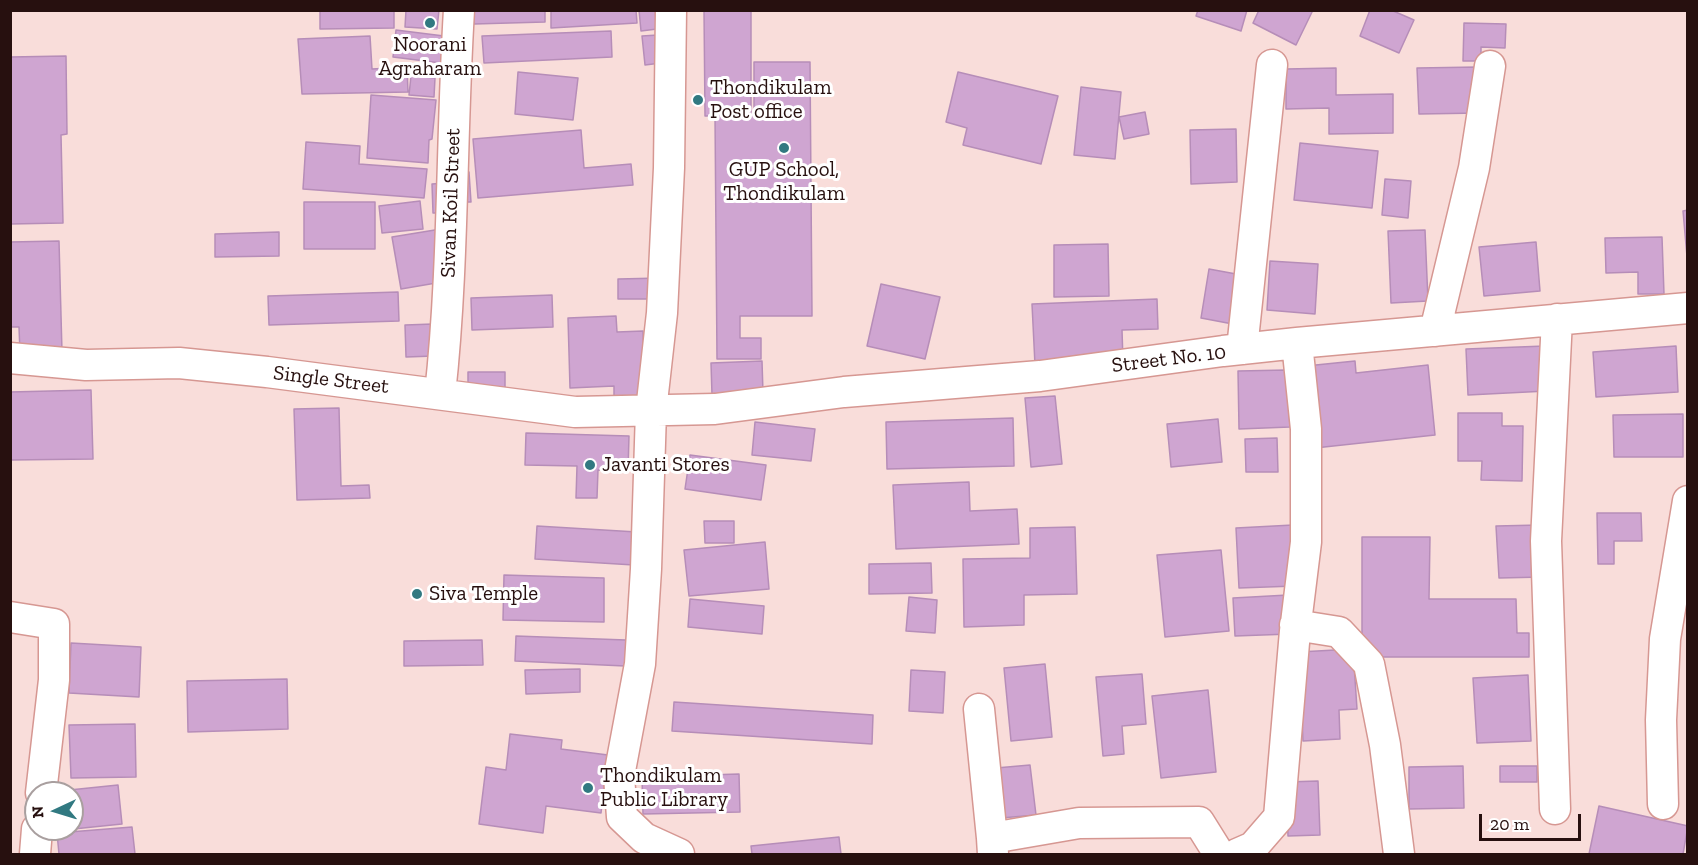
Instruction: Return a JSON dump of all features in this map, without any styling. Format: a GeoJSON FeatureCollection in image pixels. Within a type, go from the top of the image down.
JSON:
{"type":"FeatureCollection","features":[{"type":"Feature","properties":{"kind":"street","name":"Sivan Koil Street"},"geometry":{"type":"LineString","coordinates":[[440,394],[452,229],[455,77],[459,10]]}},
{"type":"Feature","properties":{"kind":"street"},"geometry":{"type":"LineString","coordinates":[[671,10],[669,168],[662,313],[651,411],[646,569],[640,664],[619,776],[622,817],[644,838],[679,855]]}},
{"type":"Feature","properties":{"kind":"street"},"geometry":{"type":"LineString","coordinates":[[1242,349],[1272,64]]}},
{"type":"Feature","properties":{"kind":"street"},"geometry":{"type":"LineString","coordinates":[[1435,331],[1474,168],[1490,66]]}},
{"type":"Feature","properties":{"kind":"street","name":"Street No. 10"},"geometry":{"type":"LineString","coordinates":[[651,411],[715,409],[844,392],[1040,376],[1297,343],[1688,308]]}},
{"type":"Feature","properties":{"kind":"street"},"geometry":{"type":"LineString","coordinates":[[1555,809],[1546,542],[1557,319]]}},
{"type":"Feature","properties":{"kind":"street"},"geometry":{"type":"LineString","coordinates":[[1237,855],[1253,847],[1280,817],[1284,740],[1306,542],[1306,429],[1297,343]]}},
{"type":"Feature","properties":{"kind":"street","name":"Single Street"},"geometry":{"type":"LineString","coordinates":[[10,358],[86,365],[179,363],[267,372],[575,412],[651,411]]}},
{"type":"Feature","properties":{"kind":"street"},"geometry":{"type":"LineString","coordinates":[[1663,804],[1661,720],[1665,639],[1688,501]]}},
{"type":"Feature","properties":{"kind":"street"},"geometry":{"type":"LineString","coordinates":[[10,617],[54,624],[54,680],[42,781]]}},
{"type":"Feature","properties":{"kind":"street"},"geometry":{"type":"LineString","coordinates":[[1295,625],[1339,632],[1369,664],[1385,745],[1399,854]]}},
{"type":"Feature","properties":{"kind":"street"},"geometry":{"type":"LineString","coordinates":[[979,709],[992,846],[1079,823],[1200,822],[1219,855]]}},
{"type":"Feature","properties":{"kind":"building"},"geometry":{"type":"Polygon","coordinates":[[[320,10],[394,10],[394,28],[320,29],[320,10]]]}},
{"type":"Feature","properties":{"kind":"building"},"geometry":{"type":"Polygon","coordinates":[[[406,10],[439,10],[437,29],[405,27],[406,10]]]}},
{"type":"Feature","properties":{"kind":"building"},"geometry":{"type":"Polygon","coordinates":[[[473,10],[545,10],[545,22],[474,24],[473,10]]]}},
{"type":"Feature","properties":{"kind":"building"},"geometry":{"type":"Polygon","coordinates":[[[551,10],[636,10],[637,23],[551,28],[551,10]]]}},
{"type":"Feature","properties":{"kind":"building"},"geometry":{"type":"Polygon","coordinates":[[[639,10],[655,10],[657,29],[641,31],[639,10]]]}},
{"type":"Feature","properties":{"kind":"building"},"geometry":{"type":"Polygon","coordinates":[[[704,10],[751,10],[751,114],[754,114],[754,62],[810,62],[812,316],[740,316],[740,338],[761,338],[761,359],[717,359],[715,116],[705,116],[704,10]]]}},
{"type":"Feature","properties":{"kind":"building"},"geometry":{"type":"Polygon","coordinates":[[[1198,10],[1247,10],[1241,31],[1196,16],[1198,10]]]}},
{"type":"Feature","properties":{"kind":"building"},"geometry":{"type":"Polygon","coordinates":[[[1259,10],[1313,10],[1296,45],[1253,23],[1259,10]]]}},
{"type":"Feature","properties":{"kind":"building"},"geometry":{"type":"Polygon","coordinates":[[[1370,10],[1391,10],[1414,20],[1399,53],[1360,36],[1370,10]]]}},
{"type":"Feature","properties":{"kind":"building"},"geometry":{"type":"Polygon","coordinates":[[[1464,23],[1506,24],[1505,48],[1481,47],[1481,61],[1463,61],[1464,23]]]}},
{"type":"Feature","properties":{"kind":"building"},"geometry":{"type":"Polygon","coordinates":[[[396,30],[452,37],[449,64],[393,57],[396,30]]]}},
{"type":"Feature","properties":{"kind":"building"},"geometry":{"type":"Polygon","coordinates":[[[611,31],[612,57],[484,63],[482,36],[611,31]]]}},
{"type":"Feature","properties":{"kind":"building"},"geometry":{"type":"Polygon","coordinates":[[[658,35],[661,63],[645,65],[642,36],[658,35]]]}},
{"type":"Feature","properties":{"kind":"building"},"geometry":{"type":"Polygon","coordinates":[[[370,36],[372,69],[407,67],[408,92],[302,94],[298,39],[370,36]]]}},
{"type":"Feature","properties":{"kind":"building"},"geometry":{"type":"Polygon","coordinates":[[[66,56],[67,134],[61,135],[63,223],[10,224],[10,57],[66,56]]]}},
{"type":"Feature","properties":{"kind":"building"},"geometry":{"type":"Polygon","coordinates":[[[1478,67],[1480,113],[1419,114],[1417,68],[1478,67]]]}},
{"type":"Feature","properties":{"kind":"building"},"geometry":{"type":"Polygon","coordinates":[[[1336,68],[1336,95],[1393,94],[1393,133],[1329,134],[1329,108],[1286,109],[1286,69],[1336,68]]]}},
{"type":"Feature","properties":{"kind":"building"},"geometry":{"type":"Polygon","coordinates":[[[518,72],[578,78],[573,120],[515,114],[518,72]]]}},
{"type":"Feature","properties":{"kind":"building"},"geometry":{"type":"Polygon","coordinates":[[[958,72],[1058,96],[1041,164],[963,145],[967,128],[946,122],[958,72]]]}},
{"type":"Feature","properties":{"kind":"building"},"geometry":{"type":"Polygon","coordinates":[[[411,76],[435,78],[434,97],[409,95],[411,76]]]}},
{"type":"Feature","properties":{"kind":"building"},"geometry":{"type":"Polygon","coordinates":[[[1081,87],[1121,92],[1115,159],[1074,155],[1081,87]]]}},
{"type":"Feature","properties":{"kind":"building"},"geometry":{"type":"Polygon","coordinates":[[[371,95],[436,100],[432,139],[429,140],[428,163],[367,158],[371,95]]]}},
{"type":"Feature","properties":{"kind":"building"},"geometry":{"type":"Polygon","coordinates":[[[1145,112],[1149,134],[1124,139],[1119,117],[1145,112]]]}},
{"type":"Feature","properties":{"kind":"building"},"geometry":{"type":"Polygon","coordinates":[[[1236,129],[1237,182],[1191,184],[1190,130],[1236,129]]]}},
{"type":"Feature","properties":{"kind":"building"},"geometry":{"type":"Polygon","coordinates":[[[581,130],[584,168],[631,164],[633,185],[478,198],[473,139],[581,130]]]}},
{"type":"Feature","properties":{"kind":"building"},"geometry":{"type":"Polygon","coordinates":[[[306,142],[360,146],[359,164],[427,169],[424,198],[303,189],[306,142]]]}},
{"type":"Feature","properties":{"kind":"building"},"geometry":{"type":"Polygon","coordinates":[[[1300,143],[1378,151],[1372,208],[1294,200],[1300,143]]]}},
{"type":"Feature","properties":{"kind":"building"},"geometry":{"type":"Polygon","coordinates":[[[456,172],[469,172],[471,202],[457,202],[456,172]]]}},
{"type":"Feature","properties":{"kind":"building"},"geometry":{"type":"Polygon","coordinates":[[[1385,179],[1411,181],[1408,218],[1382,215],[1385,179]]]}},
{"type":"Feature","properties":{"kind":"building"},"geometry":{"type":"Polygon","coordinates":[[[445,183],[446,213],[433,213],[432,184],[445,183]]]}},
{"type":"Feature","properties":{"kind":"building"},"geometry":{"type":"Polygon","coordinates":[[[420,201],[423,229],[382,233],[379,206],[420,201]]]}},
{"type":"Feature","properties":{"kind":"building"},"geometry":{"type":"Polygon","coordinates":[[[304,202],[375,202],[375,249],[304,249],[304,202]]]}},
{"type":"Feature","properties":{"kind":"building"},"geometry":{"type":"Polygon","coordinates":[[[1688,210],[1688,268],[1683,211],[1688,210]]]}},
{"type":"Feature","properties":{"kind":"building"},"geometry":{"type":"Polygon","coordinates":[[[441,229],[442,282],[401,289],[392,237],[441,229]]]}},
{"type":"Feature","properties":{"kind":"building"},"geometry":{"type":"Polygon","coordinates":[[[1425,230],[1428,301],[1391,303],[1388,231],[1425,230]]]}},
{"type":"Feature","properties":{"kind":"building"},"geometry":{"type":"Polygon","coordinates":[[[279,232],[279,256],[215,257],[215,234],[279,232]]]}},
{"type":"Feature","properties":{"kind":"building"},"geometry":{"type":"Polygon","coordinates":[[[1662,237],[1664,294],[1638,294],[1638,272],[1606,273],[1605,238],[1662,237]]]}},
{"type":"Feature","properties":{"kind":"building"},"geometry":{"type":"Polygon","coordinates":[[[59,241],[62,352],[20,353],[19,327],[10,327],[10,242],[59,241]]]}},
{"type":"Feature","properties":{"kind":"building"},"geometry":{"type":"Polygon","coordinates":[[[1536,242],[1540,291],[1484,296],[1479,247],[1536,242]]]}},
{"type":"Feature","properties":{"kind":"building"},"geometry":{"type":"Polygon","coordinates":[[[1108,244],[1109,296],[1054,297],[1054,245],[1108,244]]]}},
{"type":"Feature","properties":{"kind":"building"},"geometry":{"type":"Polygon","coordinates":[[[1270,261],[1318,264],[1315,314],[1267,310],[1270,261]]]}},
{"type":"Feature","properties":{"kind":"building"},"geometry":{"type":"Polygon","coordinates":[[[1209,269],[1247,276],[1238,325],[1201,318],[1209,269]]]}},
{"type":"Feature","properties":{"kind":"building"},"geometry":{"type":"Polygon","coordinates":[[[661,278],[661,299],[618,299],[618,279],[661,278]]]}},
{"type":"Feature","properties":{"kind":"building"},"geometry":{"type":"Polygon","coordinates":[[[881,284],[940,297],[925,359],[867,346],[881,284]]]}},
{"type":"Feature","properties":{"kind":"building"},"geometry":{"type":"Polygon","coordinates":[[[398,292],[399,321],[269,325],[268,296],[398,292]]]}},
{"type":"Feature","properties":{"kind":"building"},"geometry":{"type":"Polygon","coordinates":[[[552,295],[553,327],[472,330],[471,298],[552,295]]]}},
{"type":"Feature","properties":{"kind":"building"},"geometry":{"type":"Polygon","coordinates":[[[1157,299],[1158,329],[1122,330],[1123,361],[1035,365],[1032,304],[1157,299]]]}},
{"type":"Feature","properties":{"kind":"building"},"geometry":{"type":"Polygon","coordinates":[[[616,316],[617,332],[643,331],[645,408],[614,409],[614,386],[570,388],[568,318],[616,316]]]}},
{"type":"Feature","properties":{"kind":"building"},"geometry":{"type":"Polygon","coordinates":[[[433,324],[434,356],[406,357],[405,325],[433,324]]]}},
{"type":"Feature","properties":{"kind":"building"},"geometry":{"type":"Polygon","coordinates":[[[1545,346],[1547,391],[1468,395],[1466,349],[1545,346]]]}},
{"type":"Feature","properties":{"kind":"building"},"geometry":{"type":"Polygon","coordinates":[[[1676,346],[1678,392],[1596,397],[1593,352],[1676,346]]]}},
{"type":"Feature","properties":{"kind":"building"},"geometry":{"type":"Polygon","coordinates":[[[762,361],[763,393],[712,395],[711,363],[762,361]]]}},
{"type":"Feature","properties":{"kind":"building"},"geometry":{"type":"Polygon","coordinates":[[[1355,361],[1356,373],[1428,365],[1435,435],[1315,448],[1306,366],[1355,361]]]}},
{"type":"Feature","properties":{"kind":"building"},"geometry":{"type":"Polygon","coordinates":[[[1287,370],[1290,427],[1239,429],[1238,371],[1287,370]]]}},
{"type":"Feature","properties":{"kind":"building"},"geometry":{"type":"Polygon","coordinates":[[[468,372],[505,372],[505,395],[468,396],[468,372]]]}},
{"type":"Feature","properties":{"kind":"building"},"geometry":{"type":"Polygon","coordinates":[[[91,390],[93,459],[10,460],[10,392],[91,390]]]}},
{"type":"Feature","properties":{"kind":"building"},"geometry":{"type":"Polygon","coordinates":[[[1055,396],[1062,464],[1031,467],[1025,398],[1055,396]]]}},
{"type":"Feature","properties":{"kind":"building"},"geometry":{"type":"Polygon","coordinates":[[[339,408],[341,486],[369,485],[370,498],[297,500],[294,409],[339,408]]]}},
{"type":"Feature","properties":{"kind":"building"},"geometry":{"type":"Polygon","coordinates":[[[1458,413],[1502,413],[1502,426],[1523,426],[1522,481],[1481,480],[1482,461],[1458,461],[1458,413]]]}},
{"type":"Feature","properties":{"kind":"building"},"geometry":{"type":"Polygon","coordinates":[[[1683,414],[1683,457],[1614,457],[1613,415],[1683,414]]]}},
{"type":"Feature","properties":{"kind":"building"},"geometry":{"type":"Polygon","coordinates":[[[1013,418],[1014,466],[887,469],[886,422],[1013,418]]]}},
{"type":"Feature","properties":{"kind":"building"},"geometry":{"type":"Polygon","coordinates":[[[1218,419],[1222,462],[1171,467],[1167,424],[1218,419]]]}},
{"type":"Feature","properties":{"kind":"building"},"geometry":{"type":"Polygon","coordinates":[[[755,422],[815,429],[811,461],[752,455],[755,422]]]}},
{"type":"Feature","properties":{"kind":"building","name":"Javanti Stores"},"geometry":{"type":"Polygon","coordinates":[[[526,433],[629,436],[628,471],[598,470],[597,498],[576,498],[577,466],[525,465],[526,433]]]}},
{"type":"Feature","properties":{"kind":"building"},"geometry":{"type":"Polygon","coordinates":[[[1277,438],[1278,472],[1246,472],[1245,439],[1277,438]]]}},
{"type":"Feature","properties":{"kind":"building"},"geometry":{"type":"Polygon","coordinates":[[[690,455],[766,465],[761,500],[685,489],[690,455]]]}},
{"type":"Feature","properties":{"kind":"building"},"geometry":{"type":"Polygon","coordinates":[[[969,482],[970,511],[1017,509],[1019,544],[896,549],[893,485],[969,482]]]}},
{"type":"Feature","properties":{"kind":"building"},"geometry":{"type":"Polygon","coordinates":[[[1597,513],[1641,513],[1642,541],[1614,541],[1614,564],[1598,564],[1597,513]]]}},
{"type":"Feature","properties":{"kind":"building"},"geometry":{"type":"Polygon","coordinates":[[[704,521],[734,521],[734,543],[705,543],[704,521]]]}},
{"type":"Feature","properties":{"kind":"building"},"geometry":{"type":"Polygon","coordinates":[[[1293,525],[1295,586],[1239,588],[1236,528],[1293,525]]]}},
{"type":"Feature","properties":{"kind":"building"},"geometry":{"type":"Polygon","coordinates":[[[1540,525],[1543,577],[1499,578],[1496,526],[1540,525]]]}},
{"type":"Feature","properties":{"kind":"building"},"geometry":{"type":"Polygon","coordinates":[[[537,526],[637,532],[634,565],[535,559],[537,526]]]}},
{"type":"Feature","properties":{"kind":"building"},"geometry":{"type":"Polygon","coordinates":[[[1075,527],[1077,594],[1024,595],[1024,625],[964,627],[963,559],[1030,558],[1030,528],[1075,527]]]}},
{"type":"Feature","properties":{"kind":"building"},"geometry":{"type":"Polygon","coordinates":[[[1362,537],[1430,537],[1429,599],[1516,599],[1517,633],[1529,633],[1529,657],[1362,657],[1362,537]]]}},
{"type":"Feature","properties":{"kind":"building"},"geometry":{"type":"Polygon","coordinates":[[[765,542],[769,589],[689,596],[684,550],[765,542]]]}},
{"type":"Feature","properties":{"kind":"building"},"geometry":{"type":"Polygon","coordinates":[[[1221,550],[1229,631],[1165,637],[1157,555],[1221,550]]]}},
{"type":"Feature","properties":{"kind":"building"},"geometry":{"type":"Polygon","coordinates":[[[931,563],[932,593],[869,594],[869,564],[931,563]]]}},
{"type":"Feature","properties":{"kind":"building"},"geometry":{"type":"Polygon","coordinates":[[[504,575],[604,578],[604,622],[503,620],[504,575]]]}},
{"type":"Feature","properties":{"kind":"building"},"geometry":{"type":"Polygon","coordinates":[[[1288,595],[1290,634],[1235,636],[1233,598],[1288,595]]]}},
{"type":"Feature","properties":{"kind":"building"},"geometry":{"type":"Polygon","coordinates":[[[909,597],[937,600],[935,633],[906,631],[909,597]]]}},
{"type":"Feature","properties":{"kind":"building"},"geometry":{"type":"Polygon","coordinates":[[[690,599],[764,606],[762,634],[688,627],[690,599]]]}},
{"type":"Feature","properties":{"kind":"building"},"geometry":{"type":"Polygon","coordinates":[[[516,636],[626,640],[625,666],[515,661],[516,636]]]}},
{"type":"Feature","properties":{"kind":"building"},"geometry":{"type":"Polygon","coordinates":[[[482,640],[483,665],[404,666],[404,641],[482,640]]]}},
{"type":"Feature","properties":{"kind":"building"},"geometry":{"type":"Polygon","coordinates":[[[71,643],[141,647],[139,697],[69,693],[71,643]]]}},
{"type":"Feature","properties":{"kind":"building"},"geometry":{"type":"Polygon","coordinates":[[[1353,649],[1357,709],[1339,710],[1340,739],[1303,741],[1299,652],[1353,649]]]}},
{"type":"Feature","properties":{"kind":"building"},"geometry":{"type":"Polygon","coordinates":[[[1045,664],[1052,737],[1011,741],[1004,668],[1045,664]]]}},
{"type":"Feature","properties":{"kind":"building"},"geometry":{"type":"Polygon","coordinates":[[[580,669],[580,692],[526,694],[525,670],[580,669]]]}},
{"type":"Feature","properties":{"kind":"building"},"geometry":{"type":"Polygon","coordinates":[[[911,670],[945,672],[943,713],[909,711],[911,670]]]}},
{"type":"Feature","properties":{"kind":"building"},"geometry":{"type":"Polygon","coordinates":[[[1142,674],[1146,724],[1122,726],[1124,754],[1103,756],[1096,677],[1142,674]]]}},
{"type":"Feature","properties":{"kind":"building"},"geometry":{"type":"Polygon","coordinates":[[[1528,675],[1531,741],[1477,743],[1473,678],[1528,675]]]}},
{"type":"Feature","properties":{"kind":"building"},"geometry":{"type":"Polygon","coordinates":[[[287,679],[288,729],[188,732],[187,681],[287,679]]]}},
{"type":"Feature","properties":{"kind":"building"},"geometry":{"type":"Polygon","coordinates":[[[1208,690],[1216,772],[1161,778],[1152,696],[1208,690]]]}},
{"type":"Feature","properties":{"kind":"building"},"geometry":{"type":"Polygon","coordinates":[[[674,702],[873,715],[872,744],[672,731],[674,702]]]}},
{"type":"Feature","properties":{"kind":"building"},"geometry":{"type":"Polygon","coordinates":[[[135,724],[136,777],[71,778],[69,725],[135,724]]]}},
{"type":"Feature","properties":{"kind":"building"},"geometry":{"type":"Polygon","coordinates":[[[510,734],[562,740],[561,749],[608,755],[601,813],[546,806],[543,833],[479,824],[486,767],[506,770],[510,734]]]}},
{"type":"Feature","properties":{"kind":"building"},"geometry":{"type":"Polygon","coordinates":[[[1030,765],[1036,815],[1001,818],[996,768],[1030,765]]]}},
{"type":"Feature","properties":{"kind":"building"},"geometry":{"type":"Polygon","coordinates":[[[1463,766],[1464,808],[1409,809],[1409,767],[1463,766]]]}},
{"type":"Feature","properties":{"kind":"building"},"geometry":{"type":"Polygon","coordinates":[[[1500,766],[1537,766],[1537,782],[1500,782],[1500,766]]]}},
{"type":"Feature","properties":{"kind":"building"},"geometry":{"type":"Polygon","coordinates":[[[739,774],[740,812],[643,814],[642,777],[739,774]]]}},
{"type":"Feature","properties":{"kind":"building"},"geometry":{"type":"Polygon","coordinates":[[[1318,781],[1320,835],[1288,836],[1286,782],[1318,781]]]}},
{"type":"Feature","properties":{"kind":"building"},"geometry":{"type":"Polygon","coordinates":[[[118,785],[122,824],[84,828],[84,788],[118,785]]]}},
{"type":"Feature","properties":{"kind":"building"},"geometry":{"type":"Polygon","coordinates":[[[1599,806],[1688,826],[1683,854],[1589,854],[1599,806]]]}},
{"type":"Feature","properties":{"kind":"building"},"geometry":{"type":"Polygon","coordinates":[[[132,827],[135,854],[59,854],[58,841],[84,841],[84,831],[132,827]]]}},
{"type":"Feature","properties":{"kind":"building"},"geometry":{"type":"Polygon","coordinates":[[[839,837],[841,854],[752,854],[751,846],[839,837]]]}},
{"type":"Feature","properties":{"kind":"place","name":"Noorani Agraharam"},"geometry":{"type":"Point","coordinates":[430,23]}},
{"type":"Feature","properties":{"kind":"place","name":"Thondikulam Post office"},"geometry":{"type":"Point","coordinates":[698,100]}},
{"type":"Feature","properties":{"kind":"place","name":"GUP School, Thondikulam"},"geometry":{"type":"Point","coordinates":[784,148]}},
{"type":"Feature","properties":{"kind":"place","name":"Javanti Stores"},"geometry":{"type":"Point","coordinates":[590,465]}},
{"type":"Feature","properties":{"kind":"place","name":"Siva Temple"},"geometry":{"type":"Point","coordinates":[417,594]}},
{"type":"Feature","properties":{"kind":"place","name":"Thondikulam Public Library"},"geometry":{"type":"Point","coordinates":[588,788]}}]}
